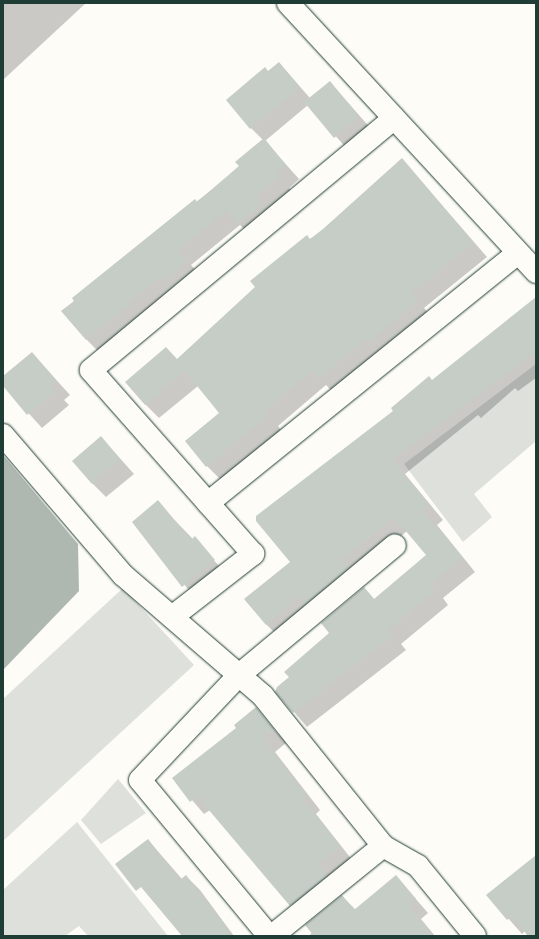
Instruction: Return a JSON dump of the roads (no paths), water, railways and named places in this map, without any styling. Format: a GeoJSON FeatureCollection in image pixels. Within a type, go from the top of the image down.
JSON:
{"type":"FeatureCollection","features":[{"type":"Feature","properties":{"kind":"street"},"geometry":{"type":"LineString","coordinates":[[288,3],[536,272]]}},
{"type":"Feature","properties":{"kind":"street"},"geometry":{"type":"LineString","coordinates":[[172,617],[253,554],[90,370],[394,118]]}},
{"type":"Feature","properties":{"kind":"street"},"geometry":{"type":"LineString","coordinates":[[208,503],[518,253]]}},
{"type":"Feature","properties":{"kind":"street"},"geometry":{"type":"LineString","coordinates":[[3,435],[123,575],[238,676],[263,696],[383,846],[418,866],[475,936]]}},
{"type":"Feature","properties":{"kind":"street"},"geometry":{"type":"LineString","coordinates":[[383,846],[271,936],[140,780],[238,676],[395,545]]}}]}
